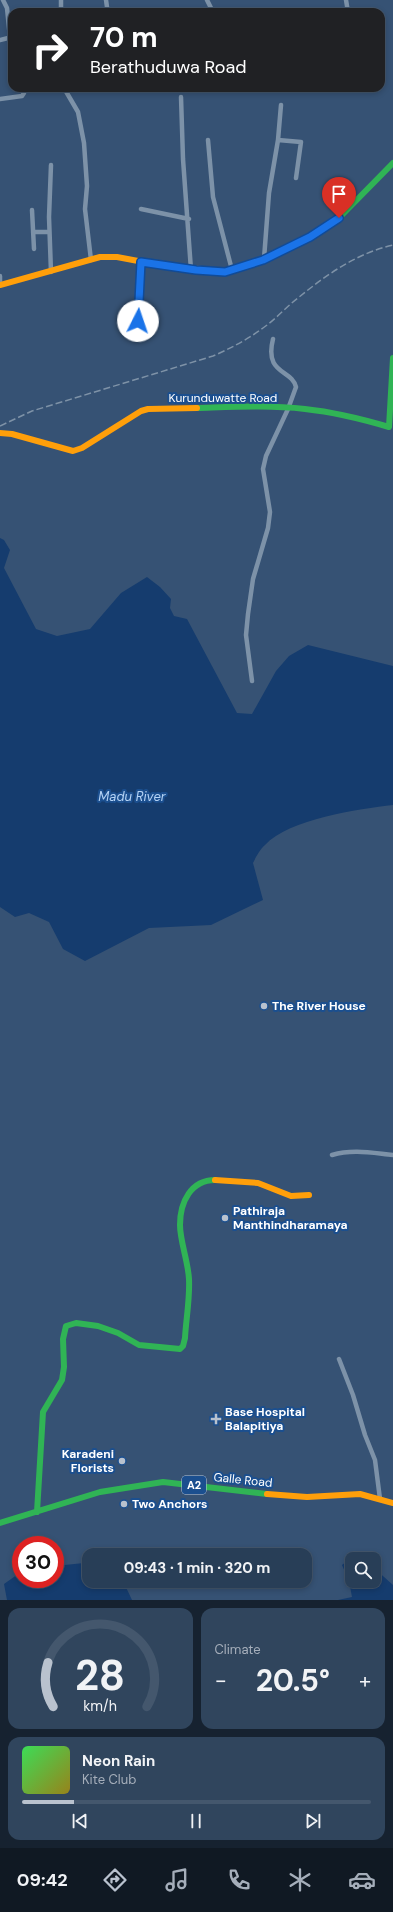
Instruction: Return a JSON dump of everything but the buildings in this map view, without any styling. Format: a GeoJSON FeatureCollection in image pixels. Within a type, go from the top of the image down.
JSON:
{"type":"FeatureCollection","features":[{"type":"Feature","properties":{"kind":"main road"},"geometry":{"type":"LineString","coordinates":[[0,285],[107,257],[192,270],[225,272],[232,270],[264,259],[310,237],[339,218],[393,163]]}},
{"type":"Feature","properties":{"kind":"main road","name":"Kurunduwatte Road"},"geometry":{"type":"LineString","coordinates":[[0,433],[12,434],[73,451],[82,448],[141,411],[148,409],[305,409],[339,415],[389,427],[393,358]]}},
{"type":"Feature","properties":{"kind":"main road"},"geometry":{"type":"LineString","coordinates":[[37,1512],[42,1412],[48,1400],[56,1391],[63,1378],[63,1338],[66,1326],[76,1323],[98,1326],[118,1333],[139,1346],[180,1349],[183,1346],[185,1338],[190,1282],[188,1263],[180,1226],[181,1216],[188,1194],[194,1186],[204,1180],[223,1180],[258,1183],[291,1196],[309,1195]]}},
{"type":"Feature","properties":{"kind":"main road","name":"Galle Road"},"geometry":{"type":"LineString","coordinates":[[0,1523],[100,1492],[162,1482],[307,1497],[360,1494],[393,1503]]}},
{"type":"Feature","properties":{"kind":"street"},"geometry":{"type":"LineString","coordinates":[[3,0],[7,8],[8,16]]}},
{"type":"Feature","properties":{"kind":"street"},"geometry":{"type":"LineString","coordinates":[[106,0],[107,7]]}},
{"type":"Feature","properties":{"kind":"street"},"geometry":{"type":"LineString","coordinates":[[0,99],[22,96],[24,92]]}},
{"type":"Feature","properties":{"kind":"street"},"geometry":{"type":"LineString","coordinates":[[66,92],[78,112],[84,143],[87,186],[85,209],[91,260]]}},
{"type":"Feature","properties":{"kind":"street"},"geometry":{"type":"LineString","coordinates":[[181,97],[183,159],[192,270]]}},
{"type":"Feature","properties":{"kind":"street"},"geometry":{"type":"LineString","coordinates":[[264,259],[269,193],[278,140],[281,105]]}},
{"type":"Feature","properties":{"kind":"street"},"geometry":{"type":"LineString","coordinates":[[208,140],[213,197],[232,270]]}},
{"type":"Feature","properties":{"kind":"street"},"geometry":{"type":"LineString","coordinates":[[278,140],[301,142],[296,178]]}},
{"type":"Feature","properties":{"kind":"street"},"geometry":{"type":"LineString","coordinates":[[51,165],[49,232],[51,272]]}},
{"type":"Feature","properties":{"kind":"street"},"geometry":{"type":"LineString","coordinates":[[141,209],[189,219]]}},
{"type":"Feature","properties":{"kind":"street"},"geometry":{"type":"LineString","coordinates":[[32,210],[34,249]]}},
{"type":"Feature","properties":{"kind":"street"},"geometry":{"type":"LineString","coordinates":[[33,232],[49,232]]}},
{"type":"Feature","properties":{"kind":"street"},"geometry":{"type":"LineString","coordinates":[[138,321],[141,262]]}},
{"type":"Feature","properties":{"kind":"street"},"geometry":{"type":"LineString","coordinates":[[0,276],[0,285]]}},
{"type":"Feature","properties":{"kind":"street"},"geometry":{"type":"LineString","coordinates":[[252,681],[246,635],[253,580],[268,528],[270,512],[263,469],[266,456],[294,393],[295,384],[280,371],[274,363],[270,353],[273,339]]}},
{"type":"Feature","properties":{"kind":"street"},"geometry":{"type":"LineString","coordinates":[[332,1155],[342,1152],[357,1151],[393,1155]]}},
{"type":"Feature","properties":{"kind":"street"},"geometry":{"type":"LineString","coordinates":[[339,1359],[375,1460],[380,1499]]}},
{"type":"Feature","properties":{"kind":"water","name":"Madu River"},"geometry":{"type":"Polygon","coordinates":[[[0,538],[4,540],[10,550],[4,568],[36,629],[57,636],[90,629],[121,593],[147,577],[160,587],[171,599],[170,608],[174,616],[187,619],[237,713],[252,714],[276,671],[289,656],[308,645],[393,666],[393,805],[362,809],[325,817],[290,828],[276,836],[265,845],[258,853],[253,863],[263,900],[211,925],[149,928],[85,961],[63,949],[49,922],[29,913],[15,917],[0,907],[0,538]]]}},
{"type":"Feature","properties":{"kind":"water"},"geometry":{"type":"Polygon","coordinates":[[[82,1563],[82,1588],[126,1588],[132,1600],[7,1600],[4,1584],[12,1578],[12,1588],[64,1588],[64,1565],[82,1563]]]}},
{"type":"Feature","properties":{"kind":"water"},"geometry":{"type":"Polygon","coordinates":[[[345,1563],[345,1572],[342,1565],[345,1563]]]}},
{"type":"Feature","properties":{"kind":"water"},"geometry":{"type":"Polygon","coordinates":[[[381,1574],[393,1585],[393,1600],[338,1600],[352,1597],[350,1588],[381,1588],[381,1574]]]}},
{"type":"Feature","properties":{"kind":"railway"},"geometry":{"type":"LineString","coordinates":[[0,426],[32,411],[220,353],[239,344],[257,332],[309,289],[342,266],[367,253],[393,245]]}},
{"type":"Feature","properties":{"kind":"traffic: fast"},"geometry":{"type":"LineString","coordinates":[[201,269],[225,272],[263,260],[311,237],[339,218],[393,163]]}},
{"type":"Feature","properties":{"kind":"traffic: fast"},"geometry":{"type":"LineString","coordinates":[[197,408],[264,407],[305,409],[347,416],[389,427],[393,358]]}},
{"type":"Feature","properties":{"kind":"traffic: fast"},"geometry":{"type":"LineString","coordinates":[[37,1512],[43,1412],[62,1380],[64,1367],[63,1339],[66,1326],[76,1323],[98,1326],[118,1333],[139,1345],[180,1349],[183,1346],[185,1338],[189,1286],[188,1272],[180,1231],[182,1208],[188,1194],[193,1188],[207,1181],[215,1180]]}},
{"type":"Feature","properties":{"kind":"traffic: fast"},"geometry":{"type":"LineString","coordinates":[[0,1523],[100,1492],[163,1482],[267,1494]]}},
{"type":"Feature","properties":{"kind":"traffic: slow"},"geometry":{"type":"LineString","coordinates":[[0,285],[100,257],[117,257],[154,264],[201,269]]}},
{"type":"Feature","properties":{"kind":"traffic: slow"},"geometry":{"type":"LineString","coordinates":[[0,433],[12,434],[73,451],[82,448],[141,411],[148,409],[197,408]]}},
{"type":"Feature","properties":{"kind":"traffic: slow"},"geometry":{"type":"LineString","coordinates":[[215,1180],[258,1183],[291,1196],[309,1195]]}},
{"type":"Feature","properties":{"kind":"traffic: slow"},"geometry":{"type":"LineString","coordinates":[[267,1494],[307,1497],[360,1494],[393,1503]]}},
{"type":"Feature","properties":{"kind":"place","name":"The River House"},"geometry":{"type":"Point","coordinates":[264,1006]}},
{"type":"Feature","properties":{"kind":"place","name":"Pathiraja Manthindharamaya"},"geometry":{"type":"Point","coordinates":[225,1218]}},
{"type":"Feature","properties":{"kind":"place","name":"Base Hospital Balapitiya"},"geometry":{"type":"Point","coordinates":[216,1419]}},
{"type":"Feature","properties":{"kind":"place","name":"Karadeni Florists"},"geometry":{"type":"Point","coordinates":[122,1461]}},
{"type":"Feature","properties":{"kind":"place","name":"Two Anchors"},"geometry":{"type":"Point","coordinates":[124,1504]}},
{"type":"Feature","properties":{"kind":"route"},"geometry":{"type":"LineString","coordinates":[[138,321],[141,262],[196,270],[225,272],[263,260],[310,237],[339,218]]}}]}
